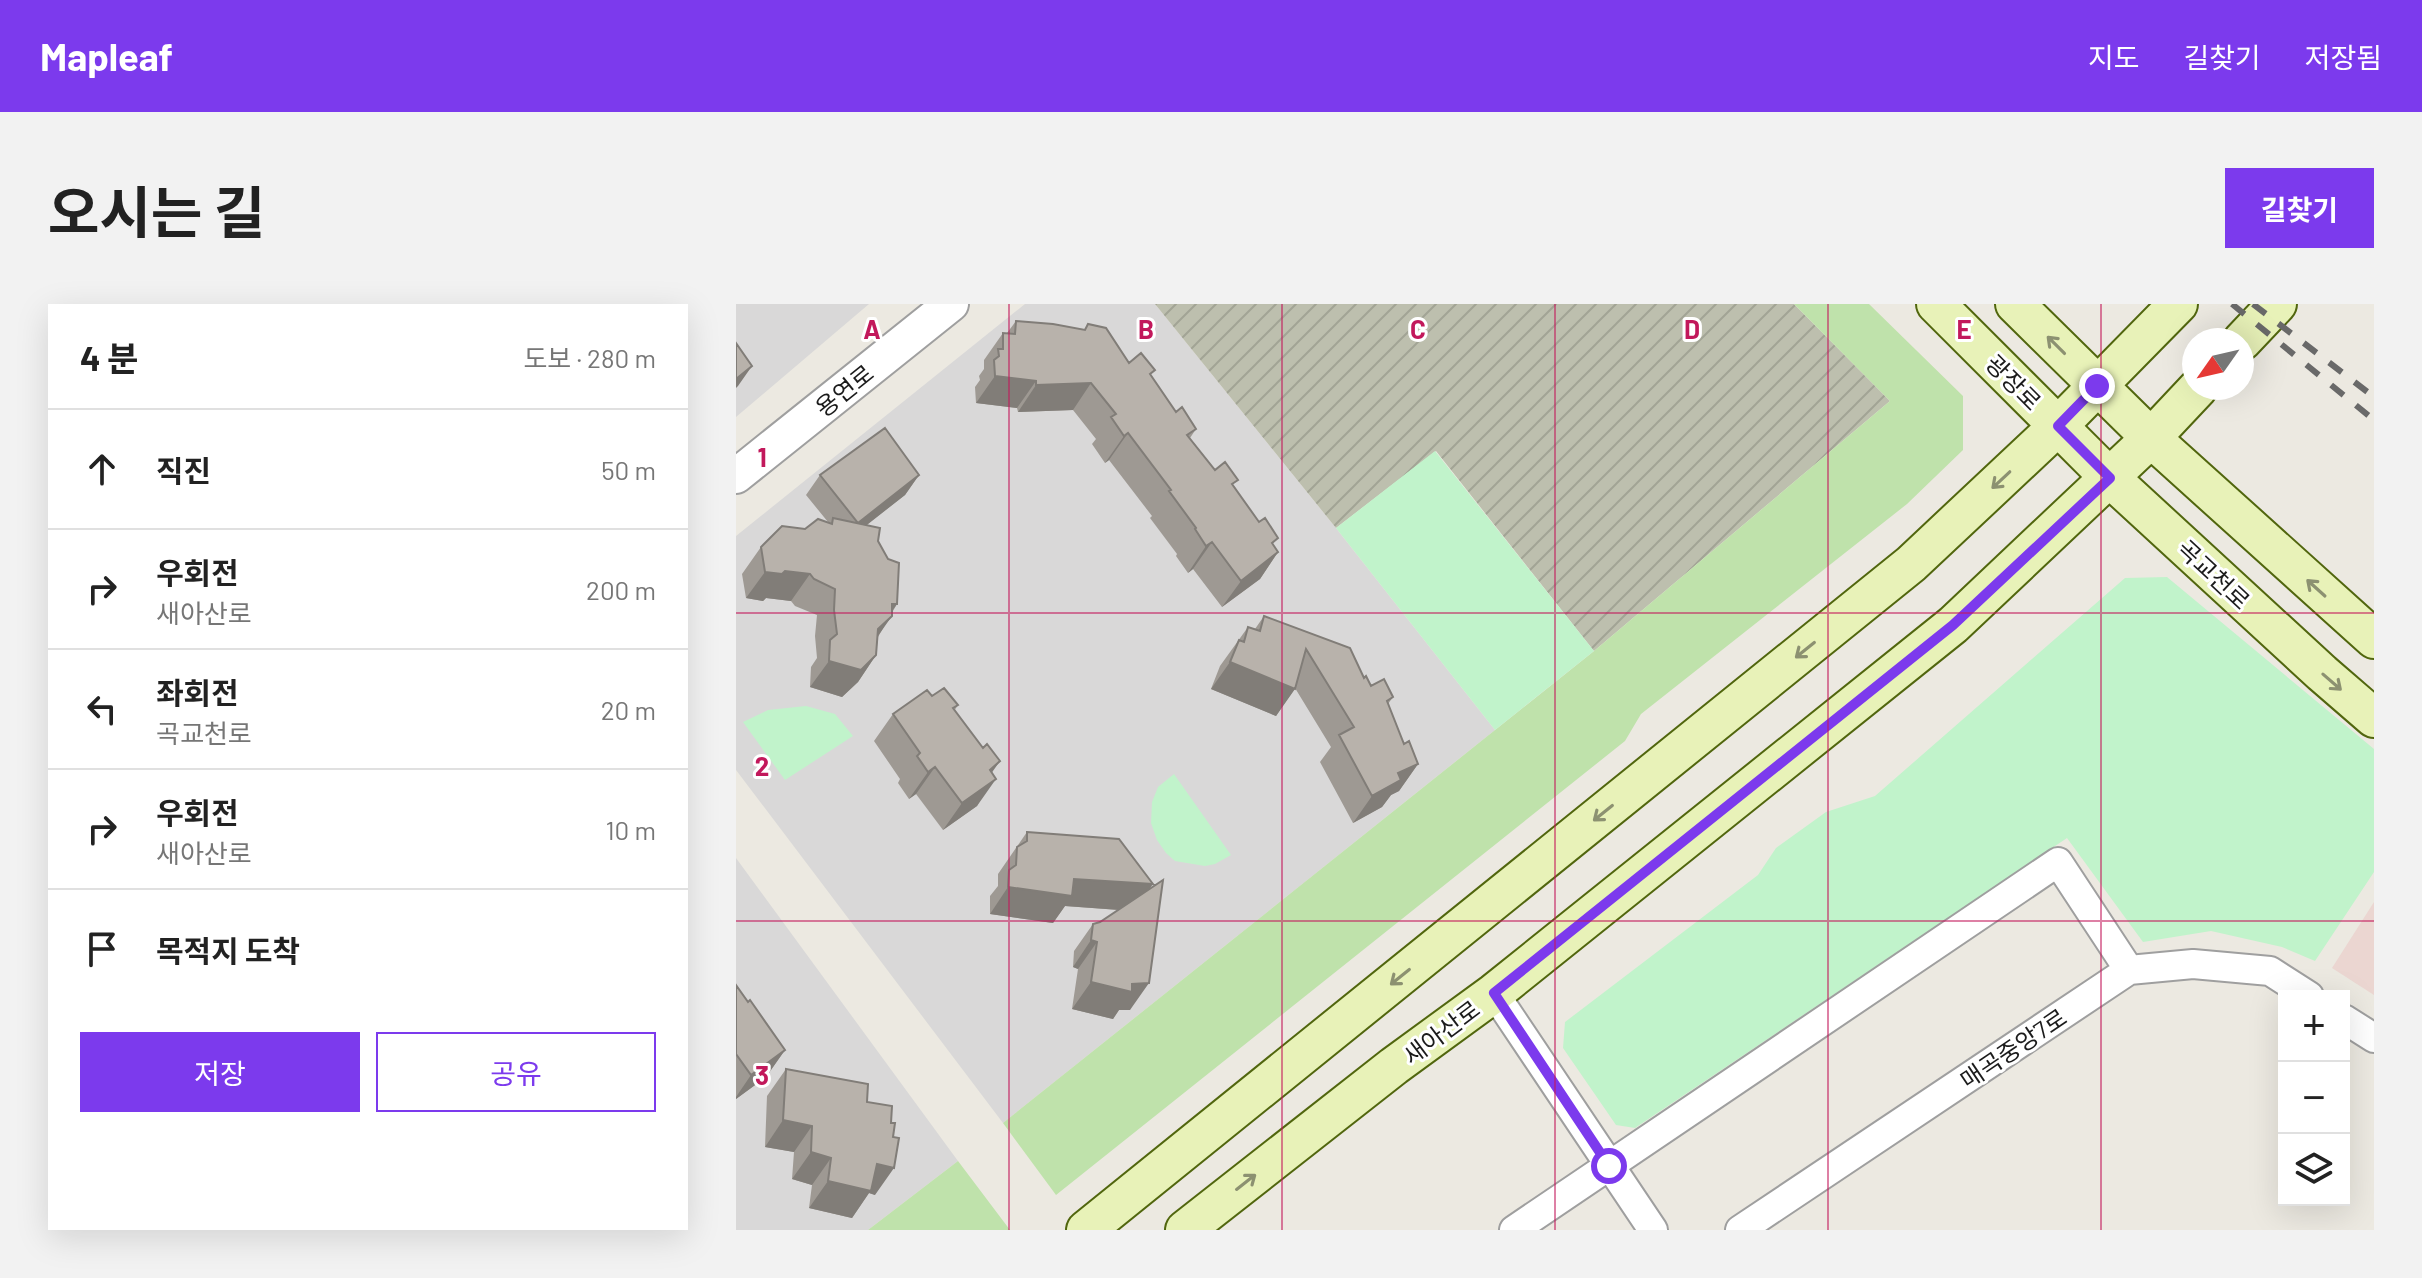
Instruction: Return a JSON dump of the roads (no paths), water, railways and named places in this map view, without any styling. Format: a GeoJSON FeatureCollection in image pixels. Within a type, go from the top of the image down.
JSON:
{"type":"FeatureCollection","features":[{"type":"Feature","properties":{"kind":"main road","name":"광장로"},"geometry":{"type":"LineString","coordinates":[[1936,304],[2058,426]]}},
{"type":"Feature","properties":{"kind":"main road"},"geometry":{"type":"LineString","coordinates":[[2015,304],[2151,438],[2374,639]]}},
{"type":"Feature","properties":{"kind":"main road"},"geometry":{"type":"LineString","coordinates":[[1086,1230],[1911,564],[2058,426],[2178,304]]}},
{"type":"Feature","properties":{"kind":"main road"},"geometry":{"type":"LineString","coordinates":[[2254,328],[2277,304]]}},
{"type":"Feature","properties":{"kind":"main road","name":"새아산로"},"geometry":{"type":"LineString","coordinates":[[1185,1230],[1394,1066],[1494,993],[1953,625],[2110,478],[2187,400]]}},
{"type":"Feature","properties":{"kind":"main road","name":"곡교천로"},"geometry":{"type":"LineString","coordinates":[[2058,426],[2110,478],[2374,718]]}},
{"type":"Feature","properties":{"kind":"street","name":"용연로"},"geometry":{"type":"LineString","coordinates":[[736,476],[951,304]]}},
{"type":"Feature","properties":{"kind":"street"},"geometry":{"type":"LineString","coordinates":[[1514,1230],[2058,862],[2129,970]]}},
{"type":"Feature","properties":{"kind":"street","name":"매곡중앙7로"},"geometry":{"type":"LineString","coordinates":[[1740,1230],[2129,970],[2193,964],[2270,971],[2300,990]]}},
{"type":"Feature","properties":{"kind":"street"},"geometry":{"type":"LineString","coordinates":[[1494,993],[1653,1230]]}},
{"type":"Feature","properties":{"kind":"street"},"geometry":{"type":"LineString","coordinates":[[2350,1023],[2374,1038]]}},
{"type":"Feature","properties":{"kind":"railway"},"geometry":{"type":"LineString","coordinates":[[2232,304],[2374,420]]}},
{"type":"Feature","properties":{"kind":"railway"},"geometry":{"type":"LineString","coordinates":[[2253,304],[2374,397]]}}]}
